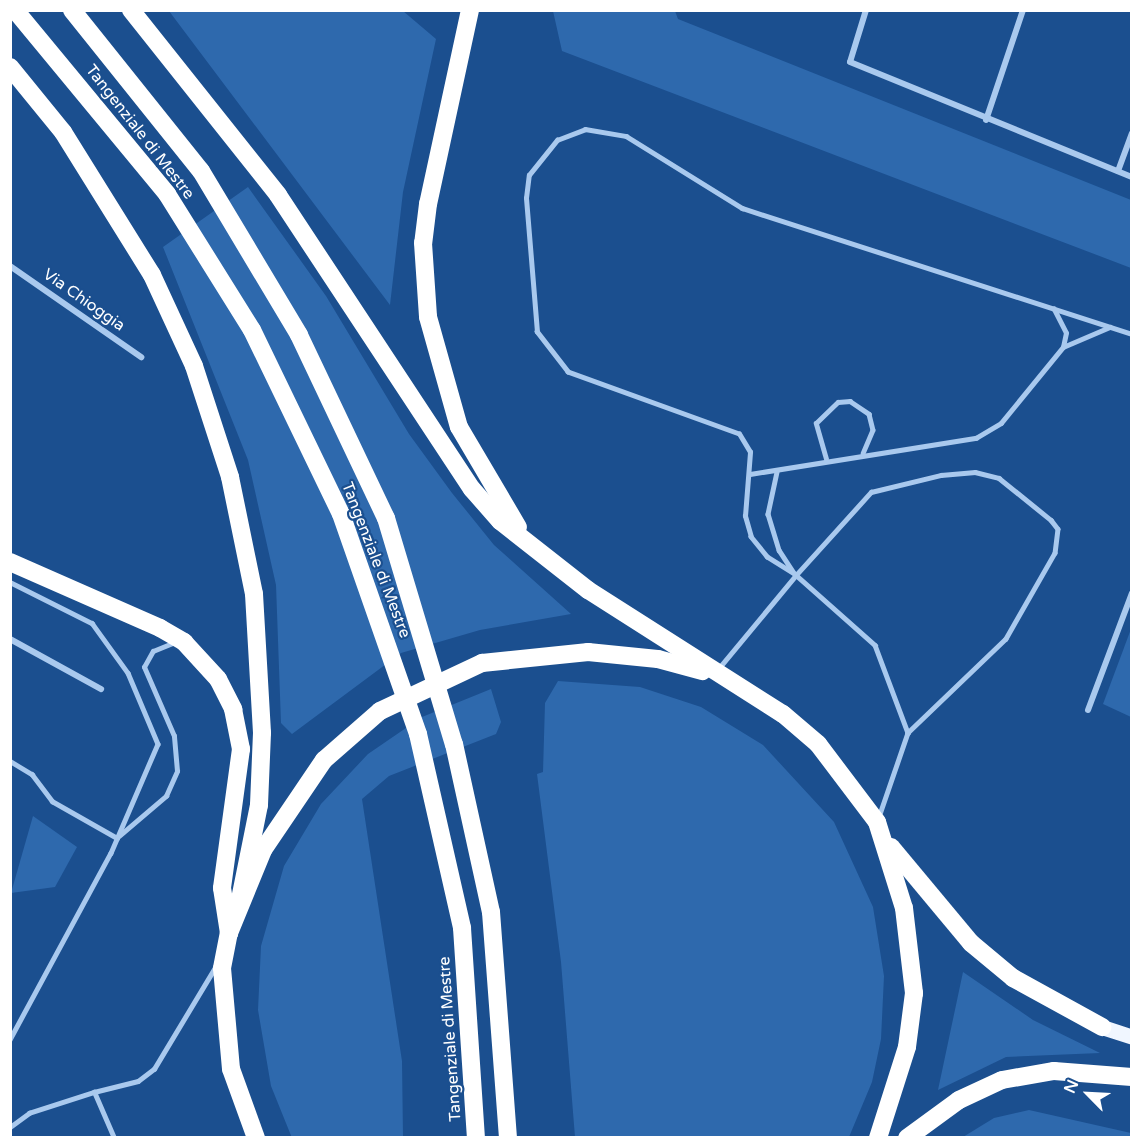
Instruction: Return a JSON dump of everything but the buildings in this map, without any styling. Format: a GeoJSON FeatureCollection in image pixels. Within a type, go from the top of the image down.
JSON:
{"type":"FeatureCollection","features":[{"type":"Feature","properties":{"kind":"highway","name":"Tangenziale di Mestre"},"geometry":{"type":"LineString","coordinates":[[15,10],[167,194],[252,330],[341,514],[418,734],[462,928],[476,1137]]}},
{"type":"Feature","properties":{"kind":"highway","name":"Tangenziale di Mestre"},"geometry":{"type":"LineString","coordinates":[[72,10],[201,171],[299,335],[387,518],[454,744],[491,912],[508,1137]]}},
{"type":"Feature","properties":{"kind":"highway"},"geometry":{"type":"LineString","coordinates":[[131,10],[162,45],[340,282],[472,489],[530,546],[715,674],[783,714],[818,744],[878,822],[886,841],[904,908],[914,993],[907,1047],[878,1137]]}},
{"type":"Feature","properties":{"kind":"highway"},"geometry":{"type":"LineString","coordinates":[[470,10],[427,214],[428,317],[459,427],[530,546]]}},
{"type":"Feature","properties":{"kind":"highway"},"geometry":{"type":"LineString","coordinates":[[10,67],[63,132],[174,318],[209,408],[236,502],[254,594],[262,732],[259,805],[239,904],[228,940]]}},
{"type":"Feature","properties":{"kind":"highway"},"geometry":{"type":"LineString","coordinates":[[10,562],[126,611],[184,642],[218,679],[240,739],[238,793],[222,888],[228,940],[224,1025],[231,1069],[256,1137]]}},
{"type":"Feature","properties":{"kind":"highway"},"geometry":{"type":"LineString","coordinates":[[239,904],[287,810],[324,760],[380,711],[414,690],[482,663],[553,652],[648,658],[715,674]]}},
{"type":"Feature","properties":{"kind":"highway"},"geometry":{"type":"LineString","coordinates":[[886,841],[971,943],[1022,983],[1102,1027]]}},
{"type":"Feature","properties":{"kind":"highway"},"geometry":{"type":"LineString","coordinates":[[907,1137],[959,1100],[1002,1080],[1054,1071],[1131,1077]]}},
{"type":"Feature","properties":{"kind":"main road"},"geometry":{"type":"LineString","coordinates":[[1102,1027],[1131,1036]]}},
{"type":"Feature","properties":{"kind":"street"},"geometry":{"type":"LineString","coordinates":[[866,10],[850,62],[986,120],[1131,177]]}},
{"type":"Feature","properties":{"kind":"street"},"geometry":{"type":"LineString","coordinates":[[986,120],[1023,10]]}},
{"type":"Feature","properties":{"kind":"street"},"geometry":{"type":"LineString","coordinates":[[1118,171],[1131,133]]}},
{"type":"Feature","properties":{"kind":"street","name":"Via Chioggia"},"geometry":{"type":"LineString","coordinates":[[10,266],[141,357]]}},
{"type":"Feature","properties":{"kind":"street"},"geometry":{"type":"LineString","coordinates":[[1088,710],[1131,593]]}},
{"type":"Feature","properties":{"kind":"street"},"geometry":{"type":"LineString","coordinates":[[10,639],[101,689]]}},
{"type":"Feature","properties":{"kind":"lane"},"geometry":{"type":"LineString","coordinates":[[908,733],[875,645],[795,575],[767,557],[751,537],[745,516],[750,474],[749,447],[735,430],[593,383],[550,356],[537,332],[526,198],[528,176],[557,140],[585,129],[626,136],[742,208],[1131,334]]}},
{"type":"Feature","properties":{"kind":"lane"},"geometry":{"type":"LineString","coordinates":[[1052,307],[1064,323],[1063,346]]}},
{"type":"Feature","properties":{"kind":"lane"},"geometry":{"type":"LineString","coordinates":[[750,474],[777,472],[826,459],[863,453],[976,438],[1000,423],[1063,346],[1110,327]]}},
{"type":"Feature","properties":{"kind":"lane"},"geometry":{"type":"LineString","coordinates":[[826,459],[816,423],[838,402],[850,401],[869,414],[873,430],[863,453]]}},
{"type":"Feature","properties":{"kind":"lane"},"geometry":{"type":"LineString","coordinates":[[777,472],[768,514],[779,550],[795,575]]}},
{"type":"Feature","properties":{"kind":"lane"},"geometry":{"type":"LineString","coordinates":[[715,674],[738,639],[871,492],[941,475],[975,472],[999,478],[1051,520],[1058,529],[1055,553],[1006,639],[908,733],[878,822]]}},
{"type":"Feature","properties":{"kind":"lane"},"geometry":{"type":"LineString","coordinates":[[10,582],[92,623],[128,673],[153,722],[157,752],[117,838],[10,1040]]}},
{"type":"Feature","properties":{"kind":"lane"},"geometry":{"type":"LineString","coordinates":[[117,838],[166,796],[175,778],[174,736],[144,664],[161,646],[184,642]]}},
{"type":"Feature","properties":{"kind":"lane"},"geometry":{"type":"LineString","coordinates":[[10,761],[32,774],[52,801],[117,838]]}},
{"type":"Feature","properties":{"kind":"lane"},"geometry":{"type":"LineString","coordinates":[[10,1127],[30,1113],[93,1092],[138,1081],[154,1069],[228,940]]}},
{"type":"Feature","properties":{"kind":"lane"},"geometry":{"type":"LineString","coordinates":[[93,1092],[114,1137]]}},
{"type":"Feature","properties":{"kind":"shaded area"},"geometry":{"type":"Polygon","coordinates":[[[169,11],[403,11],[436,39],[403,192],[390,305],[169,11]]]}},
{"type":"Feature","properties":{"kind":"shaded area"},"geometry":{"type":"Polygon","coordinates":[[[553,11],[675,11],[678,19],[1131,200],[1131,268],[562,51],[553,11]]]}},
{"type":"Feature","properties":{"kind":"shaded area"},"geometry":{"type":"Polygon","coordinates":[[[248,187],[326,296],[409,434],[452,493],[494,545],[571,614],[480,630],[401,653],[292,734],[281,723],[276,585],[248,460],[163,247],[248,187]]]}},
{"type":"Feature","properties":{"kind":"shaded area"},"geometry":{"type":"Polygon","coordinates":[[[1131,629],[1131,717],[1103,704],[1131,629]]]}},
{"type":"Feature","properties":{"kind":"shaded area"},"geometry":{"type":"Polygon","coordinates":[[[558,681],[640,687],[701,707],[763,745],[834,822],[873,907],[884,976],[881,1039],[872,1082],[849,1137],[575,1137],[561,962],[537,774],[543,772],[545,703],[558,681]]]}},
{"type":"Feature","properties":{"kind":"shaded area"},"geometry":{"type":"Polygon","coordinates":[[[491,689],[501,722],[496,734],[389,776],[362,799],[402,1061],[403,1137],[292,1138],[271,1086],[258,1010],[261,946],[284,866],[321,804],[368,754],[422,717],[491,689]]]}},
{"type":"Feature","properties":{"kind":"shaded area"},"geometry":{"type":"Polygon","coordinates":[[[33,816],[77,847],[55,887],[11,893],[33,816]]]}},
{"type":"Feature","properties":{"kind":"shaded area"},"geometry":{"type":"Polygon","coordinates":[[[963,972],[1033,1020],[1100,1053],[1006,1057],[938,1090],[963,972]]]}},
{"type":"Feature","properties":{"kind":"shaded area"},"geometry":{"type":"Polygon","coordinates":[[[1029,1110],[1131,1133],[1131,1137],[963,1137],[994,1118],[1029,1110]]]}}]}
